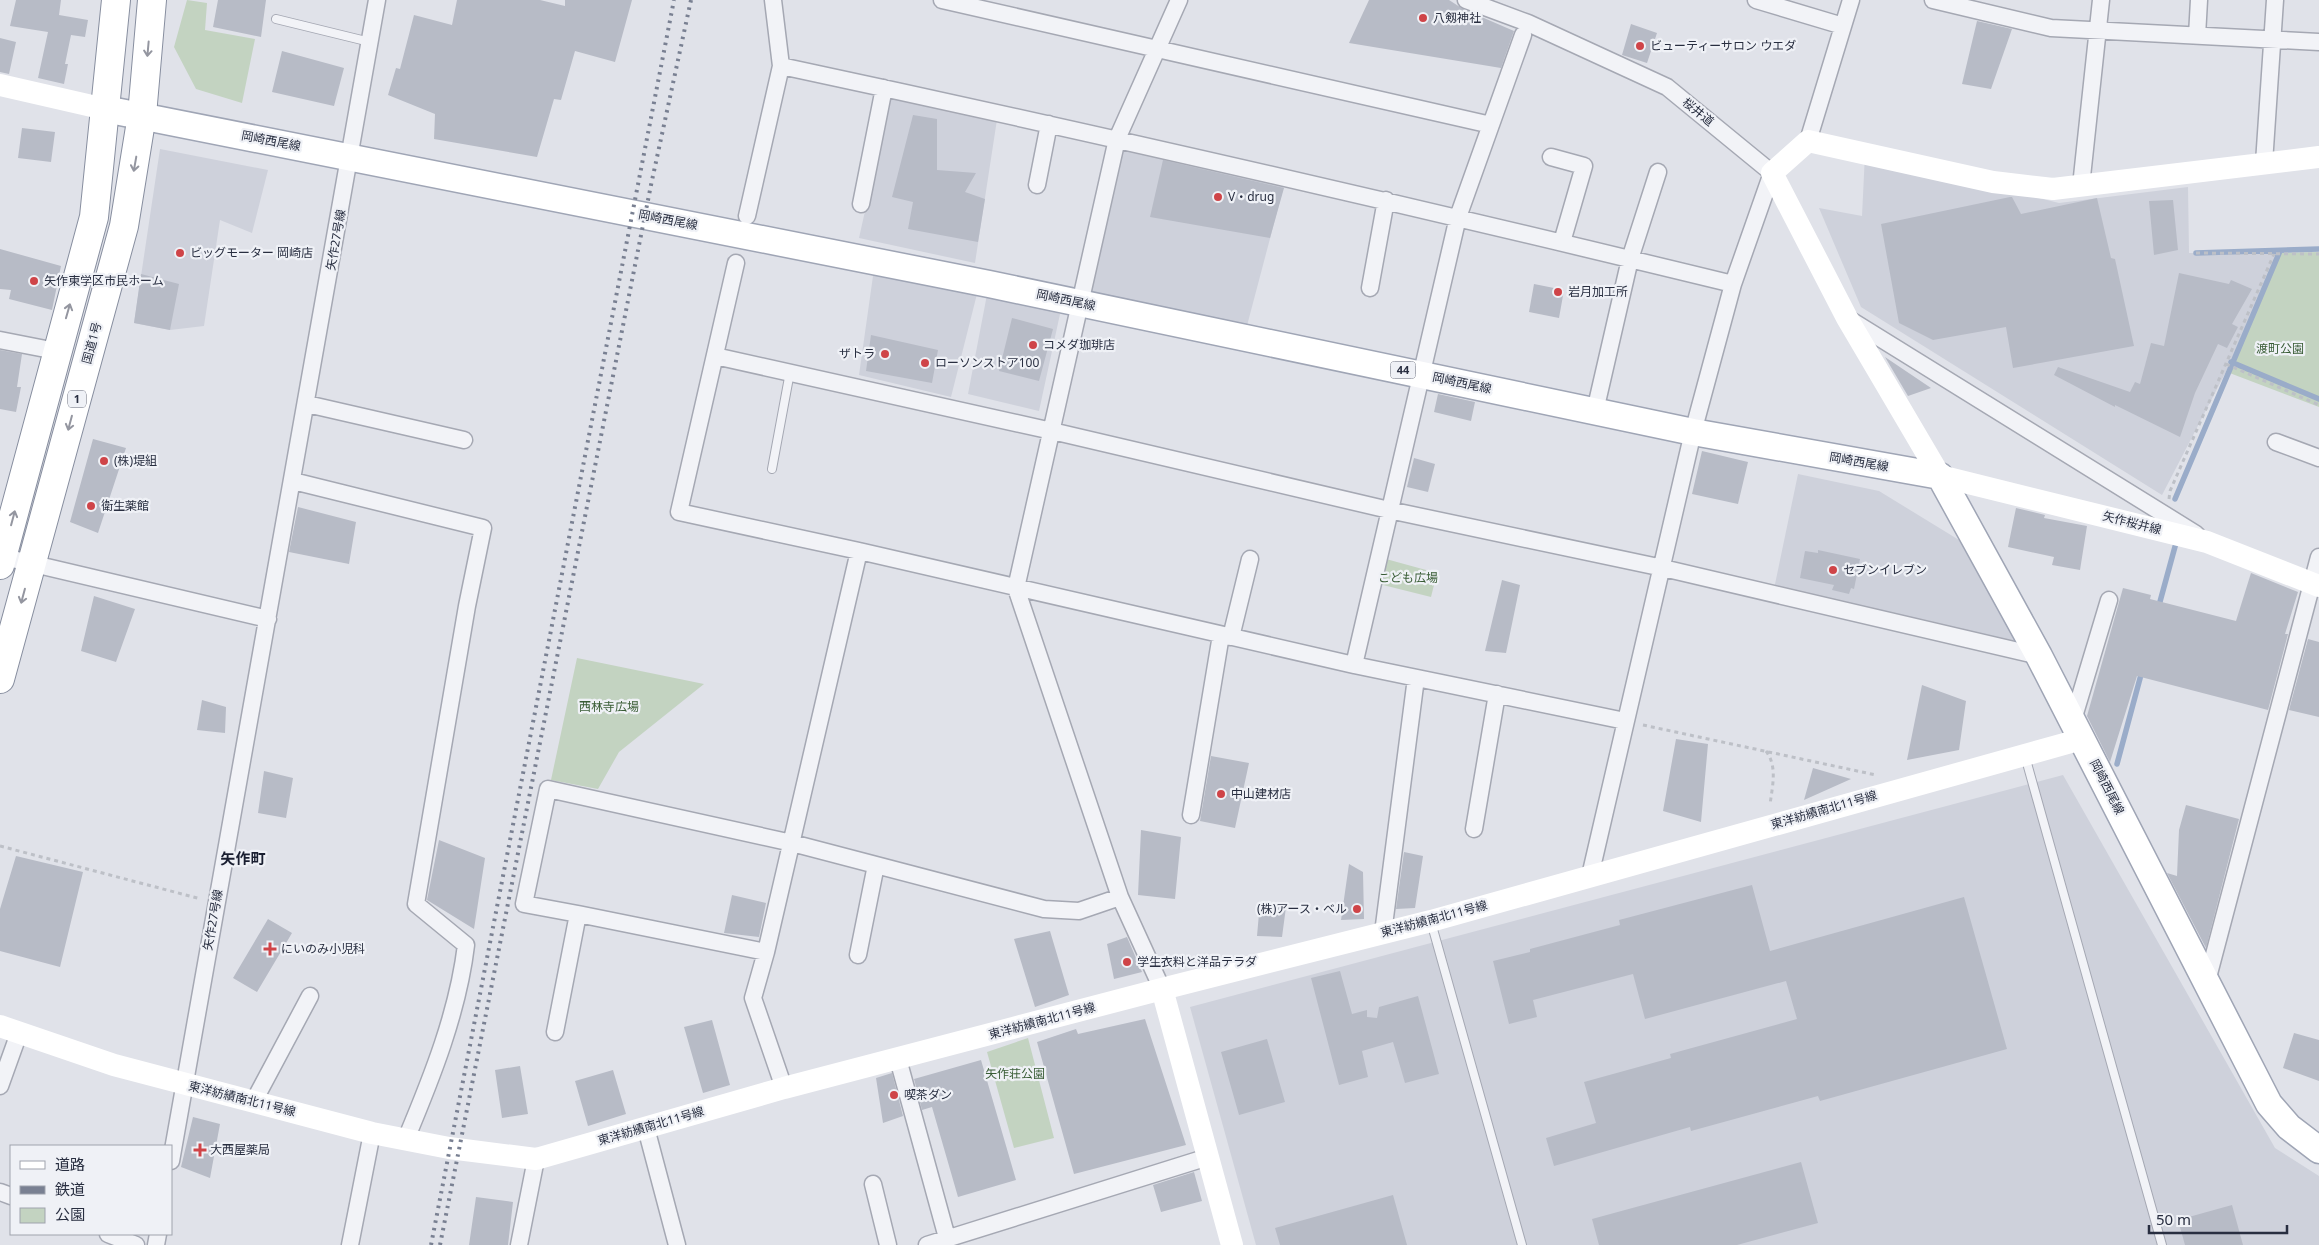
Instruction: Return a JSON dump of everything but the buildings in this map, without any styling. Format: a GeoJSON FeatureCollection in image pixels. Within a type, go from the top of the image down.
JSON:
{"type":"FeatureCollection","features":[{"type":"Feature","properties":{"kind":"highway"},"geometry":{"type":"LineString","coordinates":[[1,560],[56,351],[94,217],[116,0]]}},
{"type":"Feature","properties":{"kind":"highway","name":"国道1号"},"geometry":{"type":"LineString","coordinates":[[0,680],[124,226],[142,115],[152,0]]}},
{"type":"Feature","properties":{"kind":"main road","name":"岡崎西尾線"},"geometry":{"type":"LineString","coordinates":[[105,109],[350,156],[1080,303],[1693,432],[1940,476],[2078,729],[2206,985],[2268,1104],[2289,1127],[2319,1150]]}},
{"type":"Feature","properties":{"kind":"street","name":"矢作27号線"},"geometry":{"type":"LineString","coordinates":[[172,1157],[216,903],[294,481],[377,0]]}},
{"type":"Feature","properties":{"kind":"street"},"geometry":{"type":"LineString","coordinates":[[747,216],[781,66],[772,0]]}},
{"type":"Feature","properties":{"kind":"street"},"geometry":{"type":"LineString","coordinates":[[942,0],[975,4],[1157,50],[1491,125]]}},
{"type":"Feature","properties":{"kind":"street"},"geometry":{"type":"LineString","coordinates":[[1179,0],[1117,139],[1016,588],[1120,897],[1162,989],[1232,1245]]}},
{"type":"Feature","properties":{"kind":"street","name":"桜井道"},"geometry":{"type":"LineString","coordinates":[[1466,0],[1528,23],[1667,87],[1772,173],[1847,318],[1940,476]]}},
{"type":"Feature","properties":{"kind":"street"},"geometry":{"type":"LineString","coordinates":[[1756,0],[1843,26]]}},
{"type":"Feature","properties":{"kind":"street"},"geometry":{"type":"LineString","coordinates":[[1590,876],[1625,721],[1663,568],[1693,432],[1732,284],[1772,173],[1808,142],[1851,0]]}},
{"type":"Feature","properties":{"kind":"street"},"geometry":{"type":"LineString","coordinates":[[1933,0],[1983,6],[2051,28],[2319,42]]}},
{"type":"Feature","properties":{"kind":"street"},"geometry":{"type":"LineString","coordinates":[[2081,186],[2101,0]]}},
{"type":"Feature","properties":{"kind":"street"},"geometry":{"type":"LineString","coordinates":[[2197,36],[2199,0]]}},
{"type":"Feature","properties":{"kind":"street"},"geometry":{"type":"LineString","coordinates":[[2264,163],[2275,0]]}},
{"type":"Feature","properties":{"kind":"street"},"geometry":{"type":"LineString","coordinates":[[1354,665],[1420,374],[1458,217],[1523,35]]}},
{"type":"Feature","properties":{"kind":"street"},"geometry":{"type":"LineString","coordinates":[[781,66],[1386,200],[1732,284]]}},
{"type":"Feature","properties":{"kind":"street"},"geometry":{"type":"LineString","coordinates":[[0,85],[105,109]]}},
{"type":"Feature","properties":{"kind":"street"},"geometry":{"type":"LineString","coordinates":[[860,204],[884,88]]}},
{"type":"Feature","properties":{"kind":"street"},"geometry":{"type":"LineString","coordinates":[[1037,185],[1049,124]]}},
{"type":"Feature","properties":{"kind":"street"},"geometry":{"type":"LineString","coordinates":[[1808,142],[1993,182],[2053,189],[2319,157]]}},
{"type":"Feature","properties":{"kind":"street"},"geometry":{"type":"LineString","coordinates":[[1551,157],[1584,166],[1562,242]]}},
{"type":"Feature","properties":{"kind":"street"},"geometry":{"type":"LineString","coordinates":[[1595,411],[1630,259],[1658,172]]}},
{"type":"Feature","properties":{"kind":"street"},"geometry":{"type":"LineString","coordinates":[[1370,288],[1386,200]]}},
{"type":"Feature","properties":{"kind":"street"},"geometry":{"type":"LineString","coordinates":[[736,263],[679,512],[859,551],[1354,665],[1625,721]]}},
{"type":"Feature","properties":{"kind":"street"},"geometry":{"type":"LineString","coordinates":[[1847,318],[2208,542]]}},
{"type":"Feature","properties":{"kind":"street"},"geometry":{"type":"LineString","coordinates":[[0,340],[56,351]]}},
{"type":"Feature","properties":{"kind":"street"},"geometry":{"type":"LineString","coordinates":[[715,356],[1052,431],[1389,510],[1663,568],[2039,656]]}},
{"type":"Feature","properties":{"kind":"street"},"geometry":{"type":"LineString","coordinates":[[307,404],[464,440]]}},
{"type":"Feature","properties":{"kind":"street"},"geometry":{"type":"LineString","coordinates":[[2276,442],[2319,458]]}},
{"type":"Feature","properties":{"kind":"street","name":"矢作桜井線"},"geometry":{"type":"LineString","coordinates":[[1940,476],[2208,542],[2316,584]]}},
{"type":"Feature","properties":{"kind":"street"},"geometry":{"type":"LineString","coordinates":[[294,481],[483,528],[465,615],[416,904],[466,945],[462,976],[432,1079],[406,1139]]}},
{"type":"Feature","properties":{"kind":"street"},"geometry":{"type":"LineString","coordinates":[[784,1088],[753,998],[792,843],[859,551]]}},
{"type":"Feature","properties":{"kind":"street"},"geometry":{"type":"LineString","coordinates":[[2206,985],[2316,584],[2319,557]]}},
{"type":"Feature","properties":{"kind":"street"},"geometry":{"type":"LineString","coordinates":[[1191,815],[1226,636],[1250,559]]}},
{"type":"Feature","properties":{"kind":"street"},"geometry":{"type":"LineString","coordinates":[[1,560],[32,564],[268,620]]}},
{"type":"Feature","properties":{"kind":"street"},"geometry":{"type":"LineString","coordinates":[[2078,729],[2109,600]]}},
{"type":"Feature","properties":{"kind":"street"},"geometry":{"type":"LineString","coordinates":[[1383,933],[1416,678]]}},
{"type":"Feature","properties":{"kind":"street"},"geometry":{"type":"LineString","coordinates":[[1474,829],[1497,694]]}},
{"type":"Feature","properties":{"kind":"street","name":"東洋紡績南北11号線"},"geometry":{"type":"LineString","coordinates":[[9,1030],[114,1065],[372,1133],[459,1150],[536,1159],[784,1088],[1431,921],[2025,754],[2078,729]]}},
{"type":"Feature","properties":{"kind":"street"},"geometry":{"type":"LineString","coordinates":[[766,952],[524,904],[548,789],[792,843],[1044,909],[1079,911],[1120,897]]}},
{"type":"Feature","properties":{"kind":"street"},"geometry":{"type":"LineString","coordinates":[[858,955],[876,865]]}},
{"type":"Feature","properties":{"kind":"street"},"geometry":{"type":"LineString","coordinates":[[556,1032],[578,914]]}},
{"type":"Feature","properties":{"kind":"street"},"geometry":{"type":"LineString","coordinates":[[254,1101],[310,996]]}},
{"type":"Feature","properties":{"kind":"street"},"geometry":{"type":"LineString","coordinates":[[0,1086],[9,1030]]}},
{"type":"Feature","properties":{"kind":"street"},"geometry":{"type":"LineString","coordinates":[[898,1060],[948,1242]]}},
{"type":"Feature","properties":{"kind":"street"},"geometry":{"type":"LineString","coordinates":[[646,1128],[677,1245]]}},
{"type":"Feature","properties":{"kind":"street"},"geometry":{"type":"LineString","coordinates":[[350,1245],[372,1133]]}},
{"type":"Feature","properties":{"kind":"street"},"geometry":{"type":"LineString","coordinates":[[927,1245],[948,1242],[1208,1157]]}},
{"type":"Feature","properties":{"kind":"street"},"geometry":{"type":"LineString","coordinates":[[519,1245],[536,1159]]}},
{"type":"Feature","properties":{"kind":"street"},"geometry":{"type":"LineString","coordinates":[[873,1184],[888,1245]]}},
{"type":"Feature","properties":{"kind":"street"},"geometry":{"type":"LineString","coordinates":[[111,1235],[136,1245]]}},
{"type":"Feature","properties":{"kind":"lane"},"geometry":{"type":"LineString","coordinates":[[276,19],[370,42]]}},
{"type":"Feature","properties":{"kind":"lane"},"geometry":{"type":"LineString","coordinates":[[772,469],[790,372]]}},
{"type":"Feature","properties":{"kind":"lane"},"geometry":{"type":"LineString","coordinates":[[2025,754],[2162,1245]]}},
{"type":"Feature","properties":{"kind":"lane"},"geometry":{"type":"LineString","coordinates":[[1431,921],[1522,1245]]}},
{"type":"Feature","properties":{"kind":"path"},"geometry":{"type":"LineString","coordinates":[[2196,253],[2319,254]]}},
{"type":"Feature","properties":{"kind":"path"},"geometry":{"type":"LineString","coordinates":[[2167,517],[2170,491],[2274,254]]}},
{"type":"Feature","properties":{"kind":"path"},"geometry":{"type":"LineString","coordinates":[[2226,364],[2319,405]]}},
{"type":"Feature","properties":{"kind":"path"},"geometry":{"type":"LineString","coordinates":[[1625,721],[1879,776]]}},
{"type":"Feature","properties":{"kind":"path"},"geometry":{"type":"LineString","coordinates":[[1766,752],[1773,760],[1774,769],[1768,826]]}},
{"type":"Feature","properties":{"kind":"path"},"geometry":{"type":"LineString","coordinates":[[0,846],[216,903]]}},
{"type":"Feature","properties":{"kind":"shaded area"},"geometry":{"type":"Polygon","coordinates":[[[892,90],[998,113],[975,263],[859,238],[892,90]]]}},
{"type":"Feature","properties":{"kind":"shaded area"},"geometry":{"type":"Polygon","coordinates":[[[1117,139],[1286,178],[1244,337],[1080,303],[1117,139]]]}},
{"type":"Feature","properties":{"kind":"shaded area","name":"ビッグモーター 岡崎店"},"geometry":{"type":"Polygon","coordinates":[[[160,149],[268,170],[252,233],[220,220],[204,326],[170,330],[134,323],[160,149]]]}},
{"type":"Feature","properties":{"kind":"shaded area"},"geometry":{"type":"Polygon","coordinates":[[[1865,154],[2059,203],[2188,187],[2189,253],[2281,253],[2231,362],[2162,495],[1861,307],[1819,208],[1862,216],[1865,154]]]}},
{"type":"Feature","properties":{"kind":"shaded area"},"geometry":{"type":"Polygon","coordinates":[[[874,269],[977,294],[951,397],[859,375],[874,269]]]}},
{"type":"Feature","properties":{"kind":"shaded area"},"geometry":{"type":"Polygon","coordinates":[[[989,284],[1060,314],[1039,411],[968,394],[989,284]]]}},
{"type":"Feature","properties":{"kind":"shaded area"},"geometry":{"type":"Polygon","coordinates":[[[1798,474],[1879,491],[1959,540],[2018,645],[1774,589],[1798,474]]]}},
{"type":"Feature","properties":{"kind":"shaded area"},"geometry":{"type":"Polygon","coordinates":[[[2063,775],[2275,1148],[2319,1176],[2319,1245],[1256,1245],[1190,1007],[2063,775]]]}},
{"type":"Feature","properties":{"kind":"green space"},"geometry":{"type":"Polygon","coordinates":[[[187,0],[207,3],[205,30],[255,39],[242,103],[196,89],[174,47],[187,0]]]}},
{"type":"Feature","properties":{"kind":"green space","name":"渡町公園"},"geometry":{"type":"Polygon","coordinates":[[[2319,252],[2319,407],[2227,372],[2281,253],[2319,252]]]}},
{"type":"Feature","properties":{"kind":"green space","name":"こども広場"},"geometry":{"type":"Polygon","coordinates":[[[1386,559],[1437,573],[1431,597],[1379,584],[1386,559]]]}},
{"type":"Feature","properties":{"kind":"green space","name":"西林寺広場"},"geometry":{"type":"Polygon","coordinates":[[[577,658],[704,684],[619,752],[598,789],[551,780],[577,658]]]}},
{"type":"Feature","properties":{"kind":"green space","name":"矢作荘公園"},"geometry":{"type":"Polygon","coordinates":[[[1028,1038],[1054,1138],[1014,1148],[987,1052],[1028,1038]]]}},
{"type":"Feature","properties":{"kind":"waterway"},"geometry":{"type":"LineString","coordinates":[[2196,253],[2319,249]]}},
{"type":"Feature","properties":{"kind":"waterway"},"geometry":{"type":"LineString","coordinates":[[2175,499],[2280,251]]}},
{"type":"Feature","properties":{"kind":"waterway"},"geometry":{"type":"LineString","coordinates":[[2231,362],[2319,399]]}},
{"type":"Feature","properties":{"kind":"waterway"},"geometry":{"type":"LineString","coordinates":[[2158,609],[2176,543]]}},
{"type":"Feature","properties":{"kind":"waterway"},"geometry":{"type":"LineString","coordinates":[[2117,764],[2142,671]]}},
{"type":"Feature","properties":{"kind":"railway"},"geometry":{"type":"LineString","coordinates":[[431,1245],[674,0]]}},
{"type":"Feature","properties":{"kind":"railway"},"geometry":{"type":"LineString","coordinates":[[440,1245],[651,185],[691,0]]}},
{"type":"Feature","properties":{"kind":"place","name":"八剱神社"},"geometry":{"type":"Point","coordinates":[1423,18]}},
{"type":"Feature","properties":{"kind":"place","name":"ビューティーサロン ウエダ"},"geometry":{"type":"Point","coordinates":[1640,46]}},
{"type":"Feature","properties":{"kind":"place","name":"V・drug"},"geometry":{"type":"Point","coordinates":[1218,197]}},
{"type":"Feature","properties":{"kind":"place","name":"ビッグモーター 岡崎店"},"geometry":{"type":"Point","coordinates":[180,253]}},
{"type":"Feature","properties":{"kind":"place","name":"矢作東学区市民ホーム"},"geometry":{"type":"Point","coordinates":[34,281]}},
{"type":"Feature","properties":{"kind":"place","name":"岩月加工所"},"geometry":{"type":"Point","coordinates":[1558,292]}},
{"type":"Feature","properties":{"kind":"place","name":"コメダ珈琲店"},"geometry":{"type":"Point","coordinates":[1033,345]}},
{"type":"Feature","properties":{"kind":"place","name":"ザトラ"},"geometry":{"type":"Point","coordinates":[885,354]}},
{"type":"Feature","properties":{"kind":"place","name":"ローソンストア100"},"geometry":{"type":"Point","coordinates":[925,363]}},
{"type":"Feature","properties":{"kind":"place","name":"(株)堤組"},"geometry":{"type":"Point","coordinates":[104,461]}},
{"type":"Feature","properties":{"kind":"place","name":"衛生薬館"},"geometry":{"type":"Point","coordinates":[91,506]}},
{"type":"Feature","properties":{"kind":"place","name":"セブンイレブン"},"geometry":{"type":"Point","coordinates":[1833,570]}},
{"type":"Feature","properties":{"kind":"place","name":"中山建材店"},"geometry":{"type":"Point","coordinates":[1221,794]}},
{"type":"Feature","properties":{"kind":"place","name":"(株)アース・ベル"},"geometry":{"type":"Point","coordinates":[1357,909]}},
{"type":"Feature","properties":{"kind":"place","name":"にいのみ小児科"},"geometry":{"type":"Point","coordinates":[270,949]}},
{"type":"Feature","properties":{"kind":"place","name":"学生衣料と洋品テラダ"},"geometry":{"type":"Point","coordinates":[1127,962]}},
{"type":"Feature","properties":{"kind":"place","name":"喫茶ダン"},"geometry":{"type":"Point","coordinates":[894,1095]}},
{"type":"Feature","properties":{"kind":"place","name":"大西屋薬局"},"geometry":{"type":"Point","coordinates":[200,1150]}},
{"type":"Feature","properties":{"kind":"district","name":"矢作町"},"geometry":{"type":"Point","coordinates":[243,859]}}]}
